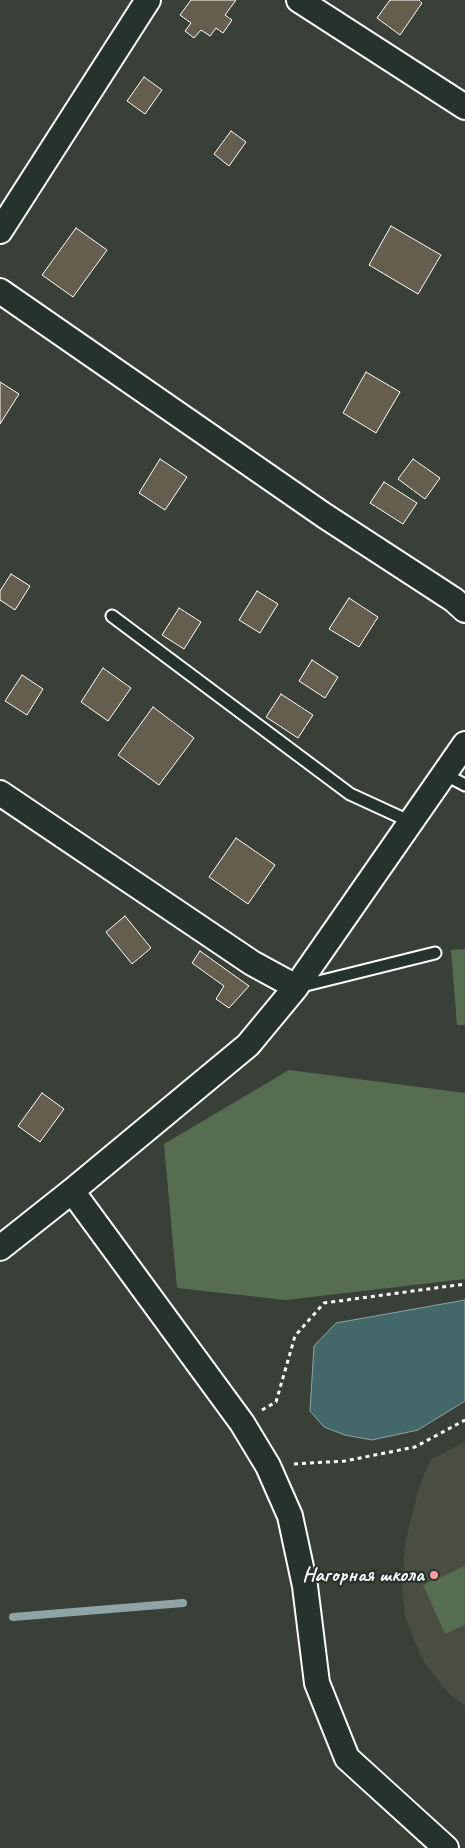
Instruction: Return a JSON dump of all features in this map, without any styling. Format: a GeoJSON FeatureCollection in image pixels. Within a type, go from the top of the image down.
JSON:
{"type":"FeatureCollection","features":[{"type":"Feature","properties":{"kind":"street"},"geometry":{"type":"LineString","coordinates":[[0,231],[148,0]]}},
{"type":"Feature","properties":{"kind":"street"},"geometry":{"type":"LineString","coordinates":[[299,0],[465,107]]}},
{"type":"Feature","properties":{"kind":"street"},"geometry":{"type":"LineString","coordinates":[[0,291],[325,516],[454,600],[465,610]]}},
{"type":"Feature","properties":{"kind":"street"},"geometry":{"type":"LineString","coordinates":[[0,1248],[248,1045],[296,987],[411,822],[455,780],[465,744]]}},
{"type":"Feature","properties":{"kind":"street"},"geometry":{"type":"LineString","coordinates":[[0,793],[252,963],[296,987]]}},
{"type":"Feature","properties":{"kind":"street"},"geometry":{"type":"LineString","coordinates":[[72,1191],[242,1423],[268,1466],[290,1516],[305,1586],[317,1683],[347,1758],[446,1848]]}},
{"type":"Feature","properties":{"kind":"lane"},"geometry":{"type":"LineString","coordinates":[[112,616],[350,794],[411,822]]}},
{"type":"Feature","properties":{"kind":"lane"},"geometry":{"type":"LineString","coordinates":[[296,987],[435,953]]}},
{"type":"Feature","properties":{"kind":"path"},"geometry":{"type":"LineString","coordinates":[[242,1423],[276,1402],[295,1336],[324,1304],[465,1284]]}},
{"type":"Feature","properties":{"kind":"path"},"geometry":{"type":"LineString","coordinates":[[268,1466],[345,1461],[415,1447],[465,1420]]}},
{"type":"Feature","properties":{"kind":"shaded area","name":"Нагорная школа"},"geometry":{"type":"Polygon","coordinates":[[[465,1442],[465,1706],[447,1692],[422,1659],[405,1617],[402,1585],[405,1543],[418,1491],[430,1460],[465,1442]]]}},
{"type":"Feature","properties":{"kind":"green space"},"geometry":{"type":"Polygon","coordinates":[[[465,949],[465,1025],[457,1025],[451,950],[465,949]]]}},
{"type":"Feature","properties":{"kind":"green space"},"geometry":{"type":"Polygon","coordinates":[[[289,1070],[465,1093],[465,1279],[286,1300],[177,1288],[164,1144],[289,1070]]]}},
{"type":"Feature","properties":{"kind":"green space"},"geometry":{"type":"Polygon","coordinates":[[[465,1566],[465,1625],[445,1634],[423,1585],[465,1566]]]}},
{"type":"Feature","properties":{"kind":"water"},"geometry":{"type":"Polygon","coordinates":[[[465,1300],[465,1401],[418,1430],[372,1440],[345,1435],[324,1427],[310,1411],[314,1346],[336,1323],[465,1300]]]}},
{"type":"Feature","properties":{"kind":"building"},"geometry":{"type":"Polygon","coordinates":[[[191,0],[236,0],[225,15],[232,20],[223,33],[216,28],[210,36],[201,30],[194,38],[185,31],[191,23],[180,15],[191,0]]]}},
{"type":"Feature","properties":{"kind":"building"},"geometry":{"type":"Polygon","coordinates":[[[390,0],[419,0],[422,3],[400,35],[377,18],[390,0]]]}},
{"type":"Feature","properties":{"kind":"building"},"geometry":{"type":"Polygon","coordinates":[[[144,77],[162,90],[145,114],[127,101],[144,77]]]}},
{"type":"Feature","properties":{"kind":"building"},"geometry":{"type":"Polygon","coordinates":[[[231,131],[246,142],[229,166],[214,154],[231,131]]]}},
{"type":"Feature","properties":{"kind":"building"},"geometry":{"type":"Polygon","coordinates":[[[391,226],[441,255],[418,294],[369,265],[391,226]]]}},
{"type":"Feature","properties":{"kind":"building"},"geometry":{"type":"Polygon","coordinates":[[[76,228],[107,250],[73,297],[42,275],[76,228]]]}},
{"type":"Feature","properties":{"kind":"building"},"geometry":{"type":"Polygon","coordinates":[[[366,372],[400,392],[376,433],[343,413],[366,372]]]}},
{"type":"Feature","properties":{"kind":"building"},"geometry":{"type":"Polygon","coordinates":[[[0,382],[19,394],[0,424],[0,382]]]}},
{"type":"Feature","properties":{"kind":"building"},"geometry":{"type":"Polygon","coordinates":[[[160,459],[187,477],[165,510],[139,493],[160,459]]]}},
{"type":"Feature","properties":{"kind":"building"},"geometry":{"type":"Polygon","coordinates":[[[413,459],[440,478],[425,499],[398,479],[413,459]]]}},
{"type":"Feature","properties":{"kind":"building"},"geometry":{"type":"Polygon","coordinates":[[[384,482],[417,503],[403,524],[370,503],[384,482]]]}},
{"type":"Feature","properties":{"kind":"building"},"geometry":{"type":"Polygon","coordinates":[[[11,574],[30,586],[15,610],[0,600],[0,591],[11,574]]]}},
{"type":"Feature","properties":{"kind":"building"},"geometry":{"type":"Polygon","coordinates":[[[257,591],[278,604],[260,633],[239,620],[257,591]]]}},
{"type":"Feature","properties":{"kind":"building"},"geometry":{"type":"Polygon","coordinates":[[[349,598],[378,617],[359,647],[329,629],[349,598]]]}},
{"type":"Feature","properties":{"kind":"building"},"geometry":{"type":"Polygon","coordinates":[[[179,608],[201,622],[184,649],[162,635],[179,608]]]}},
{"type":"Feature","properties":{"kind":"building"},"geometry":{"type":"Polygon","coordinates":[[[312,660],[338,677],[325,698],[299,681],[312,660]]]}},
{"type":"Feature","properties":{"kind":"building"},"geometry":{"type":"Polygon","coordinates":[[[103,668],[131,688],[108,721],[81,702],[103,668]]]}},
{"type":"Feature","properties":{"kind":"building"},"geometry":{"type":"Polygon","coordinates":[[[22,675],[43,689],[27,715],[5,701],[22,675]]]}},
{"type":"Feature","properties":{"kind":"building"},"geometry":{"type":"Polygon","coordinates":[[[281,694],[313,715],[298,738],[266,717],[281,694]]]}},
{"type":"Feature","properties":{"kind":"building"},"geometry":{"type":"Polygon","coordinates":[[[153,707],[194,738],[159,785],[118,755],[153,707]]]}},
{"type":"Feature","properties":{"kind":"building"},"geometry":{"type":"Polygon","coordinates":[[[236,838],[275,865],[248,904],[209,877],[236,838]]]}},
{"type":"Feature","properties":{"kind":"building"},"geometry":{"type":"Polygon","coordinates":[[[125,916],[151,948],[132,964],[106,932],[125,916]]]}},
{"type":"Feature","properties":{"kind":"building"},"geometry":{"type":"Polygon","coordinates":[[[200,951],[249,986],[229,1008],[216,999],[224,986],[192,963],[200,951]]]}},
{"type":"Feature","properties":{"kind":"building"},"geometry":{"type":"Polygon","coordinates":[[[42,1093],[64,1109],[40,1142],[18,1126],[42,1093]]]}},
{"type":"Feature","properties":{"kind":"waterway"},"geometry":{"type":"LineString","coordinates":[[13,1617],[183,1603]]}},
{"type":"Feature","properties":{"kind":"place","name":"Нагорная школа"},"geometry":{"type":"Point","coordinates":[434,1575]}}]}
